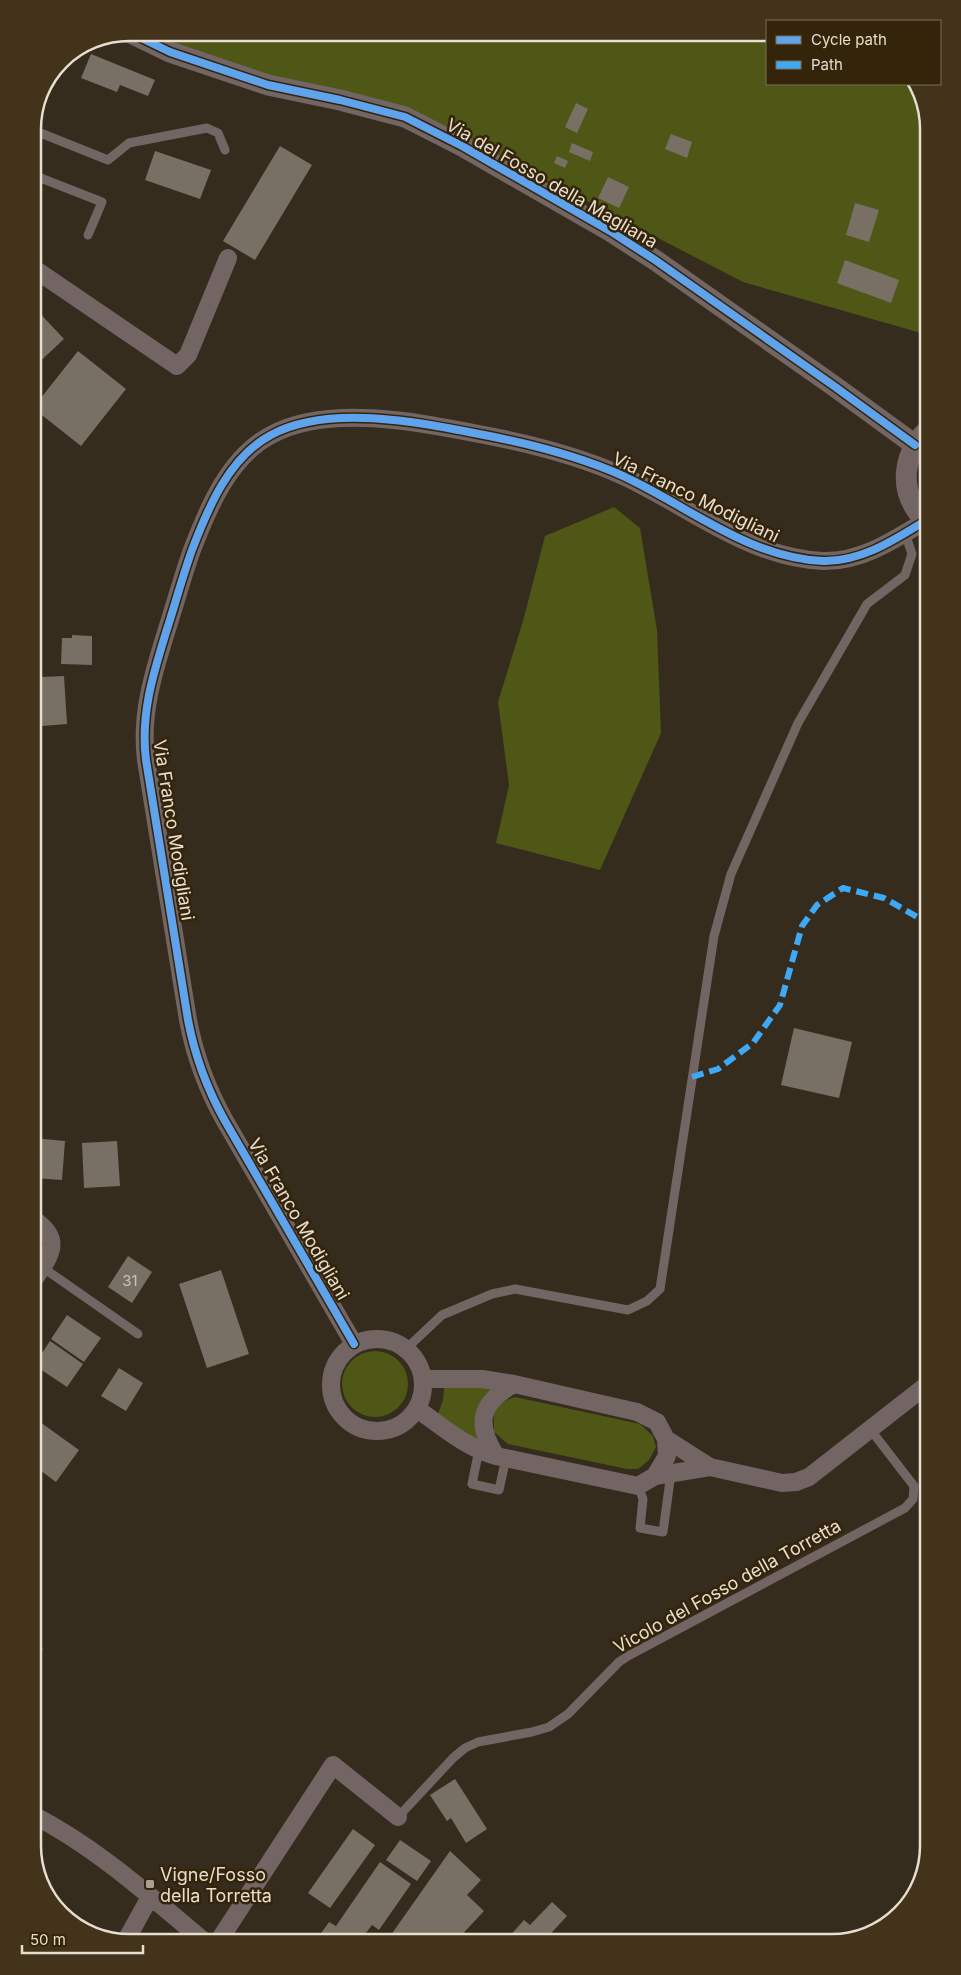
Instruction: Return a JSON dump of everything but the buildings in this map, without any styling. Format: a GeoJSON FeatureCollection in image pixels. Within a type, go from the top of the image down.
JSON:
{"type":"FeatureCollection","features":[{"type":"Feature","properties":{"kind":"street","name":"Via del Fosso della Magliana"},"geometry":{"type":"LineString","coordinates":[[149,41],[170,52],[268,85],[340,100],[405,117],[462,146],[610,230],[834,386],[920,437]]}},
{"type":"Feature","properties":{"kind":"street"},"geometry":{"type":"LineString","coordinates":[[41,273],[177,366],[188,355],[228,258]]}},
{"type":"Feature","properties":{"kind":"street","name":"Via Franco Modigliani"},"geometry":{"type":"LineString","coordinates":[[354,1344],[225,1121],[201,1071],[194,1050],[188,1020],[146,760],[144,720],[154,672],[190,554],[212,503],[227,478],[253,447],[270,435],[286,428],[320,420],[393,419],[505,439],[597,465],[640,484],[756,547],[785,556],[824,561],[844,560],[877,549],[920,526]]}},
{"type":"Feature","properties":{"kind":"street","name":"Via del Fosso della Magliana"},"geometry":{"type":"LineString","coordinates":[[920,441],[908,460],[906,487],[913,505],[920,514]]}},
{"type":"Feature","properties":{"kind":"street"},"geometry":{"type":"LineString","coordinates":[[41,1225],[46,1229],[52,1240],[50,1254],[41,1268]]}},
{"type":"Feature","properties":{"kind":"street"},"geometry":{"type":"LineString","coordinates":[[368,1339],[384,1339],[407,1348],[419,1365],[423,1379],[422,1394],[417,1408],[407,1420],[394,1428],[378,1432],[363,1430],[349,1423],[338,1412],[332,1398],[330,1382],[334,1367],[342,1354],[354,1344],[368,1339]]}},
{"type":"Feature","properties":{"kind":"street"},"geometry":{"type":"LineString","coordinates":[[423,1379],[482,1378],[637,1412],[657,1422],[666,1439],[667,1456],[663,1474]]}},
{"type":"Feature","properties":{"kind":"street"},"geometry":{"type":"LineString","coordinates":[[494,1455],[483,1430],[484,1414],[496,1396],[514,1384]]}},
{"type":"Feature","properties":{"kind":"street"},"geometry":{"type":"LineString","coordinates":[[666,1439],[710,1467],[782,1483],[796,1482],[809,1477],[920,1390]]}},
{"type":"Feature","properties":{"kind":"street"},"geometry":{"type":"LineString","coordinates":[[417,1408],[494,1455],[638,1486],[663,1474],[710,1467]]}},
{"type":"Feature","properties":{"kind":"street"},"geometry":{"type":"LineString","coordinates":[[223,1934],[333,1765],[398,1817]]}},
{"type":"Feature","properties":{"kind":"street"},"geometry":{"type":"LineString","coordinates":[[41,1820],[67,1834],[195,1934]]}},
{"type":"Feature","properties":{"kind":"street"},"geometry":{"type":"LineString","coordinates":[[129,1934],[150,1897]]}},
{"type":"Feature","properties":{"kind":"lane"},"geometry":{"type":"LineString","coordinates":[[41,133],[108,160],[129,143],[207,128],[218,133],[225,150]]}},
{"type":"Feature","properties":{"kind":"lane"},"geometry":{"type":"LineString","coordinates":[[41,178],[102,202],[88,235]]}},
{"type":"Feature","properties":{"kind":"lane"},"geometry":{"type":"LineString","coordinates":[[407,1348],[442,1316],[492,1294],[515,1289],[628,1310],[647,1301],[660,1288],[712,949],[731,874],[798,723],[862,612],[867,604],[905,575],[912,554],[905,533]]}},
{"type":"Feature","properties":{"kind":"lane"},"geometry":{"type":"LineString","coordinates":[[41,1276],[138,1334]]}},
{"type":"Feature","properties":{"kind":"lane","name":"Vicolo del Fosso della Torretta"},"geometry":{"type":"LineString","coordinates":[[398,1817],[453,1758],[465,1748],[478,1742],[549,1727],[568,1714],[628,1656],[905,1508],[912,1499],[914,1486],[870,1429]]}},
{"type":"Feature","properties":{"kind":"lane"},"geometry":{"type":"LineString","coordinates":[[638,1486],[643,1499],[640,1528],[663,1532],[663,1474]]}},
{"type":"Feature","properties":{"kind":"green space"},"geometry":{"type":"Polygon","coordinates":[[[164,41],[766,41],[766,85],[908,85],[917,106],[920,123],[920,333],[743,282],[436,123],[192,55],[164,41]]]}},
{"type":"Feature","properties":{"kind":"green space"},"geometry":{"type":"Polygon","coordinates":[[[614,507],[640,528],[657,630],[661,733],[600,870],[496,843],[509,785],[498,702],[523,621],[545,536],[614,507]]]}},
{"type":"Feature","properties":{"kind":"green space"},"geometry":{"type":"Polygon","coordinates":[[[375,1351],[388,1354],[398,1361],[405,1371],[408,1384],[405,1397],[398,1407],[388,1414],[375,1417],[362,1414],[352,1407],[345,1397],[342,1384],[345,1371],[352,1361],[362,1354],[375,1351]]]}},
{"type":"Feature","properties":{"kind":"green space"},"geometry":{"type":"Polygon","coordinates":[[[478,1385],[496,1386],[483,1399],[476,1413],[476,1428],[482,1446],[437,1417],[443,1400],[444,1388],[478,1385]]]}},
{"type":"Feature","properties":{"kind":"green space"},"geometry":{"type":"Polygon","coordinates":[[[515,1397],[640,1424],[653,1436],[656,1447],[649,1460],[638,1469],[627,1469],[508,1444],[494,1432],[494,1419],[496,1409],[503,1402],[515,1397]]]}},
{"type":"Feature","properties":{"kind":"marked path"},"geometry":{"type":"LineString","coordinates":[[692,1077],[718,1069],[753,1043],[780,1005],[802,926],[817,905],[843,888],[884,898],[920,918]]}},
{"type":"Feature","properties":{"kind":"cycle path"},"geometry":{"type":"LineString","coordinates":[[147,41],[170,52],[268,85],[340,100],[405,117],[462,146],[610,231],[655,260],[915,445]]}},
{"type":"Feature","properties":{"kind":"cycle path"},"geometry":{"type":"LineString","coordinates":[[354,1344],[225,1121],[202,1072],[188,1020],[146,760],[145,726],[147,709],[158,659],[198,534],[213,501],[232,470],[243,456],[256,445],[271,435],[294,426],[319,420],[373,418],[429,425],[497,438],[551,450],[587,461],[646,487],[744,540],[769,551],[795,558],[823,561],[851,558],[877,549],[920,524]]}},
{"type":"Feature","properties":{"kind":"place","name":"Vigne/Fosso della Torretta"},"geometry":{"type":"Point","coordinates":[150,1884]}}]}
